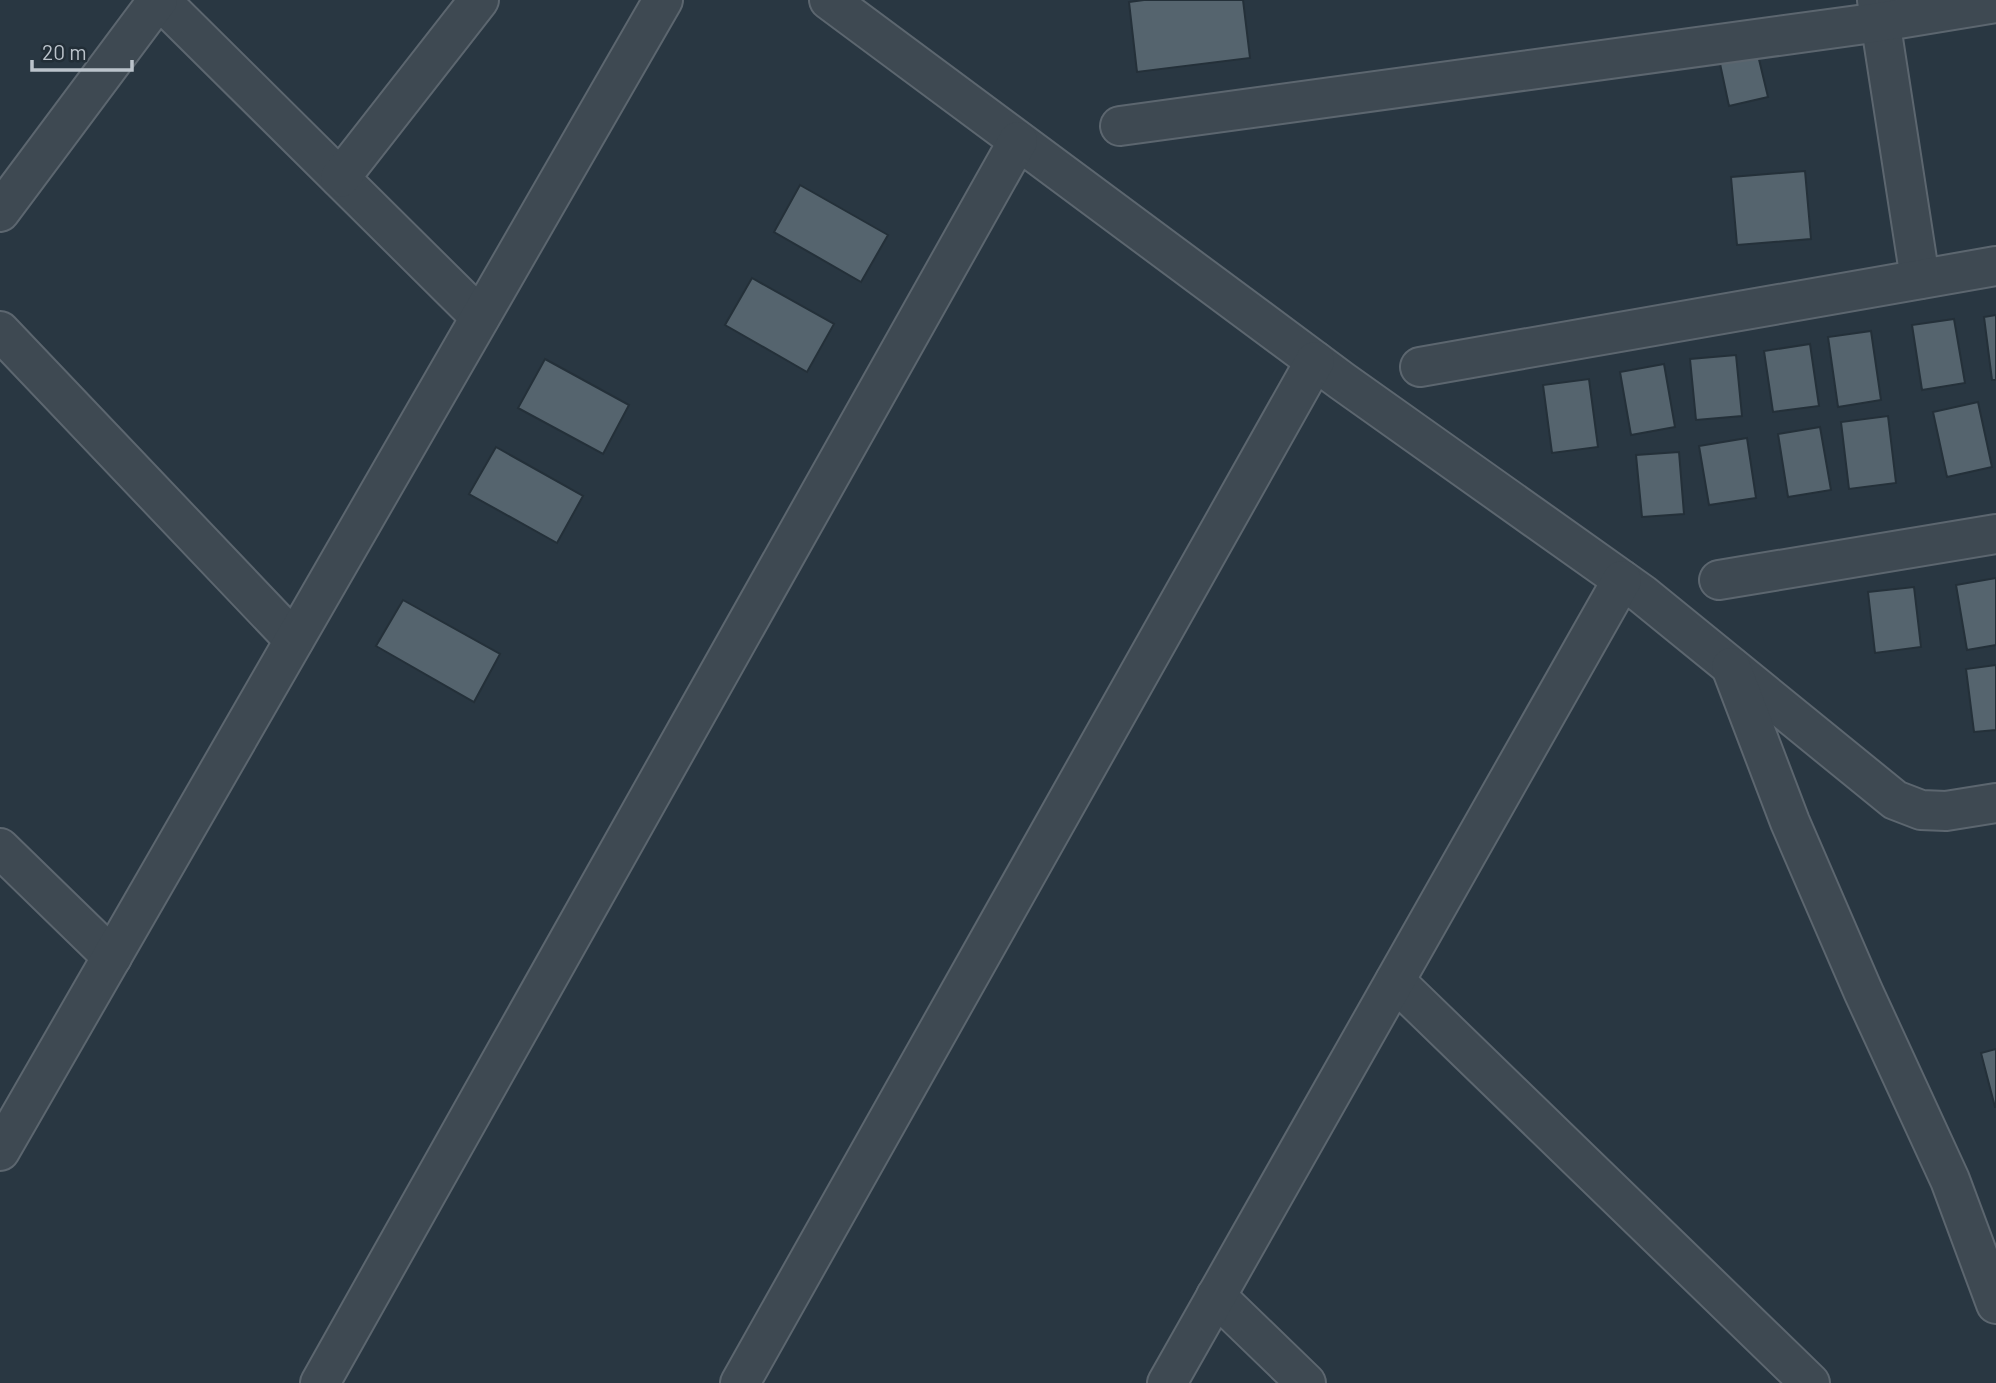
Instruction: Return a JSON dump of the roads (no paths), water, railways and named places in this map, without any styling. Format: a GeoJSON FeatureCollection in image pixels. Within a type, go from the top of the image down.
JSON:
{"type":"FeatureCollection","features":[{"type":"Feature","properties":{"kind":"street"},"geometry":{"type":"LineString","coordinates":[[0,212],[159,0],[480,317]]}},
{"type":"Feature","properties":{"kind":"street"},"geometry":{"type":"LineString","coordinates":[[340,178],[479,0]]}},
{"type":"Feature","properties":{"kind":"street"},"geometry":{"type":"LineString","coordinates":[[0,1151],[663,0]]}},
{"type":"Feature","properties":{"kind":"street"},"geometry":{"type":"LineString","coordinates":[[829,0],[1314,360],[1622,580],[1895,800],[1921,810],[1946,811],[1996,803]]}},
{"type":"Feature","properties":{"kind":"street"},"geometry":{"type":"LineString","coordinates":[[1120,126],[1879,11],[1996,3]]}},
{"type":"Feature","properties":{"kind":"street"},"geometry":{"type":"LineString","coordinates":[[1879,11],[1920,279]]}},
{"type":"Feature","properties":{"kind":"street"},"geometry":{"type":"LineString","coordinates":[[320,1383],[1018,141]]}},
{"type":"Feature","properties":{"kind":"street"},"geometry":{"type":"LineString","coordinates":[[1420,367],[1996,266]]}},
{"type":"Feature","properties":{"kind":"street"},"geometry":{"type":"LineString","coordinates":[[0,331],[294,640]]}},
{"type":"Feature","properties":{"kind":"street"},"geometry":{"type":"LineString","coordinates":[[740,1383],[1314,360]]}},
{"type":"Feature","properties":{"kind":"street"},"geometry":{"type":"LineString","coordinates":[[1719,580],[1996,534]]}},
{"type":"Feature","properties":{"kind":"street"},"geometry":{"type":"LineString","coordinates":[[1167,1383],[1622,580]]}},
{"type":"Feature","properties":{"kind":"street"},"geometry":{"type":"LineString","coordinates":[[1730,665],[1790,822],[1863,991],[1950,1180],[1996,1304]]}},
{"type":"Feature","properties":{"kind":"street"},"geometry":{"type":"LineString","coordinates":[[0,848],[112,957]]}},
{"type":"Feature","properties":{"kind":"street"},"geometry":{"type":"LineString","coordinates":[[1395,981],[1810,1383]]}},
{"type":"Feature","properties":{"kind":"street"},"geometry":{"type":"LineString","coordinates":[[1216,1296],[1306,1383]]}}]}
